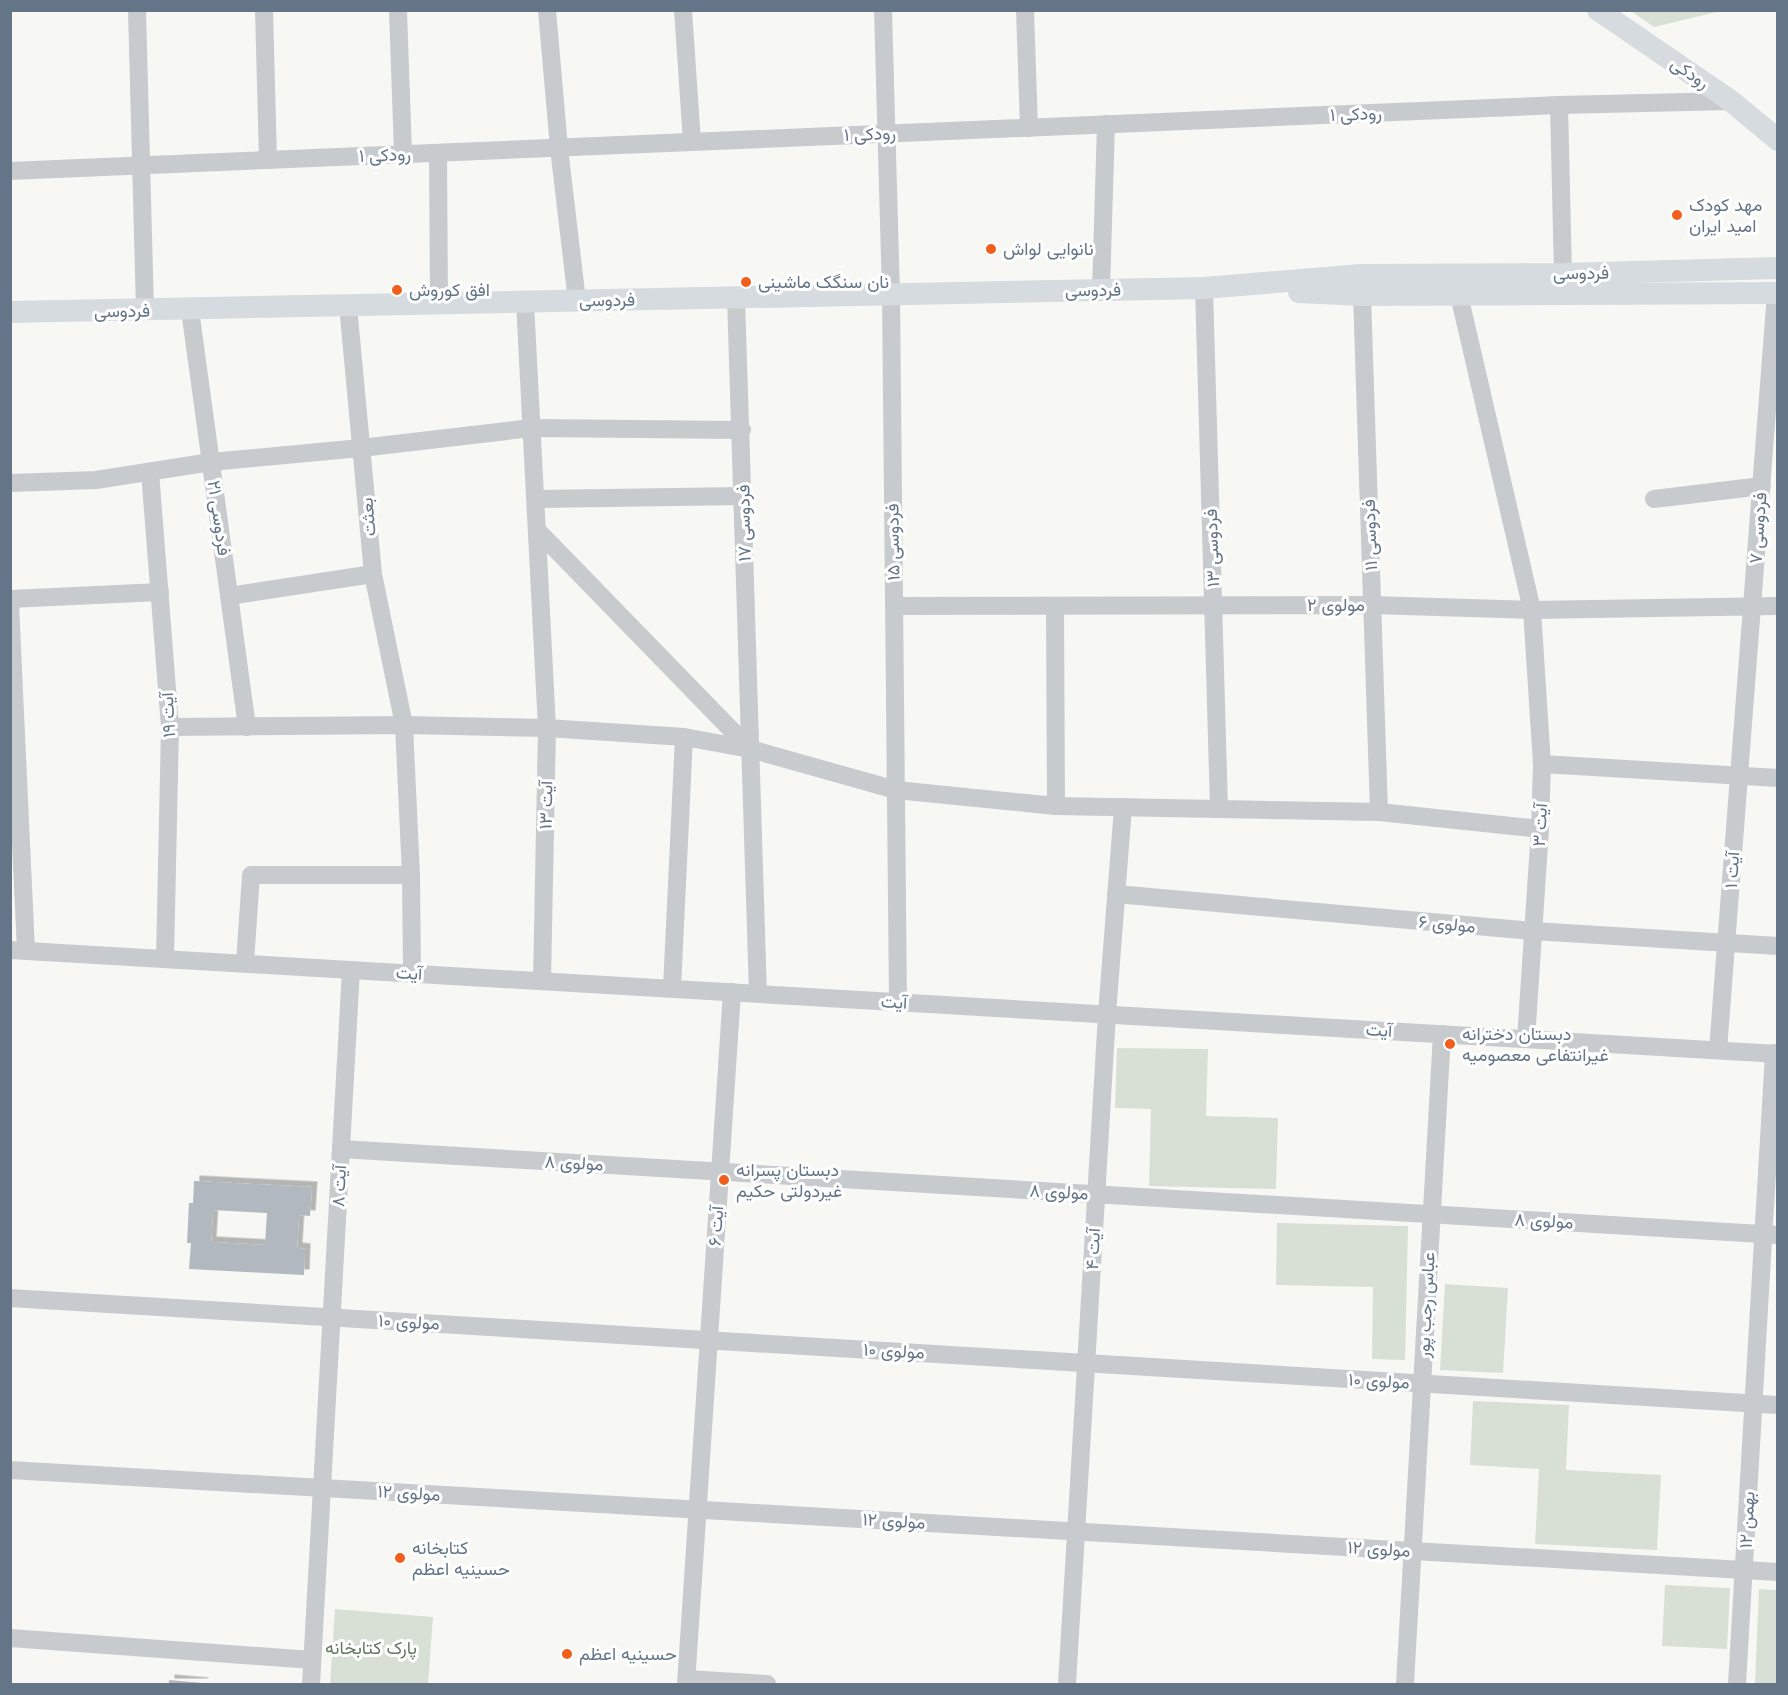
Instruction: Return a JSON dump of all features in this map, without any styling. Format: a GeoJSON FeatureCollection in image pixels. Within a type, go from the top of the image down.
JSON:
{"type":"FeatureCollection","features":[{"type":"Feature","properties":{"kind":"main road","name":"رودکی"},"geometry":{"type":"LineString","coordinates":[[1598,10],[1731,101],[1778,140]]}},
{"type":"Feature","properties":{"kind":"main road","name":"فردوسی"},"geometry":{"type":"LineString","coordinates":[[10,312],[1204,288],[1361,275],[1563,274],[1778,268]]}},
{"type":"Feature","properties":{"kind":"main road","name":"فردوسی"},"geometry":{"type":"LineString","coordinates":[[1204,288],[1362,295],[1777,293]]}},
{"type":"Feature","properties":{"kind":"street"},"geometry":{"type":"LineString","coordinates":[[137,10],[145,310]]}},
{"type":"Feature","properties":{"kind":"street"},"geometry":{"type":"LineString","coordinates":[[264,10],[268,160]]}},
{"type":"Feature","properties":{"kind":"street"},"geometry":{"type":"LineString","coordinates":[[399,10],[403,154]]}},
{"type":"Feature","properties":{"kind":"street"},"geometry":{"type":"LineString","coordinates":[[547,10],[559,148],[577,301]]}},
{"type":"Feature","properties":{"kind":"street"},"geometry":{"type":"LineString","coordinates":[[682,10],[692,142]]}},
{"type":"Feature","properties":{"kind":"street","name":"فردوسی ۱۵"},"geometry":{"type":"LineString","coordinates":[[883,10],[891,294],[898,1002]]}},
{"type":"Feature","properties":{"kind":"street"},"geometry":{"type":"LineString","coordinates":[[1025,10],[1029,128]]}},
{"type":"Feature","properties":{"kind":"street","name":"رودکی ۱"},"geometry":{"type":"LineString","coordinates":[[10,171],[1558,105],[1731,101]]}},
{"type":"Feature","properties":{"kind":"street"},"geometry":{"type":"LineString","coordinates":[[1558,105],[1563,274]]}},
{"type":"Feature","properties":{"kind":"street"},"geometry":{"type":"LineString","coordinates":[[1101,290],[1106,124]]}},
{"type":"Feature","properties":{"kind":"street"},"geometry":{"type":"LineString","coordinates":[[438,153],[439,304]]}},
{"type":"Feature","properties":{"kind":"street","name":"فردوسی ۱۳"},"geometry":{"type":"LineString","coordinates":[[1204,288],[1219,808]]}},
{"type":"Feature","properties":{"kind":"street","name":"فردوسی ۷"},"geometry":{"type":"LineString","coordinates":[[1746,691],[1777,293]]}},
{"type":"Feature","properties":{"kind":"street","name":"فردوسی ۱۱"},"geometry":{"type":"LineString","coordinates":[[1362,295],[1379,812]]}},
{"type":"Feature","properties":{"kind":"street","name":"آیت ۳"},"geometry":{"type":"LineString","coordinates":[[1459,295],[1532,610],[1542,764],[1527,1039]]}},
{"type":"Feature","properties":{"kind":"street","name":"فردوسی ۱۷"},"geometry":{"type":"LineString","coordinates":[[736,298],[742,430],[758,994]]}},
{"type":"Feature","properties":{"kind":"street","name":"آیت ۱۳"},"geometry":{"type":"LineString","coordinates":[[525,302],[547,728],[542,981]]}},
{"type":"Feature","properties":{"kind":"street","name":"بعثت"},"geometry":{"type":"LineString","coordinates":[[348,306],[373,574],[404,725],[411,875],[412,973]]}},
{"type":"Feature","properties":{"kind":"street","name":"فردوسی ۲۱"},"geometry":{"type":"LineString","coordinates":[[190,309],[247,727]]}},
{"type":"Feature","properties":{"kind":"street"},"geometry":{"type":"LineString","coordinates":[[10,483],[96,480],[211,462],[362,448],[532,428],[742,430]]}},
{"type":"Feature","properties":{"kind":"street","name":"آیت ۱۹"},"geometry":{"type":"LineString","coordinates":[[150,472],[170,727],[165,959]]}},
{"type":"Feature","properties":{"kind":"street"},"geometry":{"type":"LineString","coordinates":[[1654,499],[1762,486]]}},
{"type":"Feature","properties":{"kind":"street"},"geometry":{"type":"LineString","coordinates":[[536,499],[744,496]]}},
{"type":"Feature","properties":{"kind":"street"},"geometry":{"type":"LineString","coordinates":[[537,530],[750,749]]}},
{"type":"Feature","properties":{"kind":"street"},"geometry":{"type":"LineString","coordinates":[[229,596],[373,574]]}},
{"type":"Feature","properties":{"kind":"street"},"geometry":{"type":"LineString","coordinates":[[10,599],[160,592]]}},
{"type":"Feature","properties":{"kind":"street"},"geometry":{"type":"LineString","coordinates":[[10,604],[18,950]]}},
{"type":"Feature","properties":{"kind":"street","name":"مولوی ۲"},"geometry":{"type":"LineString","coordinates":[[894,606],[1372,605],[1532,610],[1778,606]]}},
{"type":"Feature","properties":{"kind":"street"},"geometry":{"type":"LineString","coordinates":[[1054,606],[1056,806]]}},
{"type":"Feature","properties":{"kind":"street","name":"آیت ۱"},"geometry":{"type":"LineString","coordinates":[[1718,1050],[1746,691]]}},
{"type":"Feature","properties":{"kind":"street"},"geometry":{"type":"LineString","coordinates":[[170,727],[404,725],[547,728],[684,737],[750,749],[896,790],[1056,806],[1379,812],[1540,829]]}},
{"type":"Feature","properties":{"kind":"street"},"geometry":{"type":"LineString","coordinates":[[672,988],[684,737]]}},
{"type":"Feature","properties":{"kind":"street"},"geometry":{"type":"LineString","coordinates":[[1542,764],[1778,778]]}},
{"type":"Feature","properties":{"kind":"street","name":"آیت ۴"},"geometry":{"type":"LineString","coordinates":[[1067,1684],[1107,1014],[1123,807]]}},
{"type":"Feature","properties":{"kind":"street"},"geometry":{"type":"LineString","coordinates":[[245,963],[251,874],[411,875]]}},
{"type":"Feature","properties":{"kind":"street","name":"مولوی ۶"},"geometry":{"type":"LineString","coordinates":[[1116,894],[1533,932],[1778,946]]}},
{"type":"Feature","properties":{"kind":"street","name":"آیت"},"geometry":{"type":"LineString","coordinates":[[18,950],[1776,1053]]}},
{"type":"Feature","properties":{"kind":"street","name":"آیت ۸"},"geometry":{"type":"LineString","coordinates":[[311,1684],[351,970]]}},
{"type":"Feature","properties":{"kind":"street","name":"آیت ۶"},"geometry":{"type":"LineString","coordinates":[[687,1682],[732,992]]}},
{"type":"Feature","properties":{"kind":"street","name":"عباس رجب پور"},"geometry":{"type":"LineString","coordinates":[[1405,1684],[1442,1034]]}},
{"type":"Feature","properties":{"kind":"street","name":"بهمن ۱۲"},"geometry":{"type":"LineString","coordinates":[[1737,1684],[1756,1356],[1770,1235],[1776,1053]]}},
{"type":"Feature","properties":{"kind":"street","name":"مولوی ۸"},"geometry":{"type":"LineString","coordinates":[[341,1149],[1770,1235]]}},
{"type":"Feature","properties":{"kind":"street","name":"مولوی ۱۰"},"geometry":{"type":"LineString","coordinates":[[10,1298],[1778,1405]]}},
{"type":"Feature","properties":{"kind":"street","name":"مولوی ۱۲"},"geometry":{"type":"LineString","coordinates":[[10,1470],[1778,1572]]}},
{"type":"Feature","properties":{"kind":"street"},"geometry":{"type":"LineString","coordinates":[[10,1638],[312,1660]]}},
{"type":"Feature","properties":{"kind":"street"},"geometry":{"type":"LineString","coordinates":[[687,1682],[767,1684]]}},
{"type":"Feature","properties":{"kind":"green space"},"geometry":{"type":"Polygon","coordinates":[[[1631,11],[1721,11],[1654,27],[1631,11]]]}},
{"type":"Feature","properties":{"kind":"green space"},"geometry":{"type":"Polygon","coordinates":[[[1117,1048],[1208,1049],[1206,1116],[1278,1118],[1276,1189],[1149,1186],[1151,1109],[1115,1108],[1117,1048]]]}},
{"type":"Feature","properties":{"kind":"green space"},"geometry":{"type":"Polygon","coordinates":[[[1277,1223],[1408,1226],[1405,1360],[1372,1359],[1373,1287],[1276,1285],[1277,1223]]]}},
{"type":"Feature","properties":{"kind":"green space"},"geometry":{"type":"Polygon","coordinates":[[[1445,1284],[1508,1288],[1503,1373],[1440,1370],[1445,1284]]]}},
{"type":"Feature","properties":{"kind":"green space"},"geometry":{"type":"Polygon","coordinates":[[[1473,1401],[1569,1405],[1566,1470],[1661,1475],[1657,1550],[1535,1544],[1539,1469],[1470,1465],[1473,1401]]]}},
{"type":"Feature","properties":{"kind":"green space"},"geometry":{"type":"Polygon","coordinates":[[[1665,1585],[1730,1588],[1727,1649],[1662,1646],[1665,1585]]]}},
{"type":"Feature","properties":{"kind":"green space"},"geometry":{"type":"Polygon","coordinates":[[[1759,1589],[1777,1590],[1777,1684],[1755,1684],[1759,1589]]]}},
{"type":"Feature","properties":{"kind":"green space","name":"پارک کتابخانه"},"geometry":{"type":"Polygon","coordinates":[[[335,1609],[433,1617],[428,1684],[330,1684],[335,1609]]]}},
{"type":"Feature","properties":{"kind":"building"},"geometry":{"type":"Polygon","coordinates":[[[194,1181],[312,1187],[310,1216],[299,1215],[297,1248],[305,1249],[304,1275],[189,1269],[191,1243],[187,1243],[189,1203],[193,1203],[194,1181]],[[213,1210],[211,1242],[265,1245],[267,1213],[213,1210]]]}},
{"type":"Feature","properties":{"kind":"building"},"geometry":{"type":"Polygon","coordinates":[[[169,1680],[203,1683],[203,1684],[169,1684],[169,1680]]]}},
{"type":"Feature","properties":{"kind":"place","name":"مهد کودک امید ایران"},"geometry":{"type":"Point","coordinates":[1677,215]}},
{"type":"Feature","properties":{"kind":"place","name":"نانوایی لواش"},"geometry":{"type":"Point","coordinates":[991,249]}},
{"type":"Feature","properties":{"kind":"place","name":"نان سنگک ماشینی"},"geometry":{"type":"Point","coordinates":[746,282]}},
{"type":"Feature","properties":{"kind":"place","name":"افق کوروش"},"geometry":{"type":"Point","coordinates":[397,290]}},
{"type":"Feature","properties":{"kind":"place","name":"دبستان دخترانه غیرانتفاعی معصومیه"},"geometry":{"type":"Point","coordinates":[1450,1044]}},
{"type":"Feature","properties":{"kind":"place","name":"دبستان پسرانه غیردولتی حکیم"},"geometry":{"type":"Point","coordinates":[724,1180]}},
{"type":"Feature","properties":{"kind":"place","name":"کتابخانه حسینیه اعظم"},"geometry":{"type":"Point","coordinates":[400,1558]}},
{"type":"Feature","properties":{"kind":"place","name":"حسینیه اعظم"},"geometry":{"type":"Point","coordinates":[567,1654]}}]}
